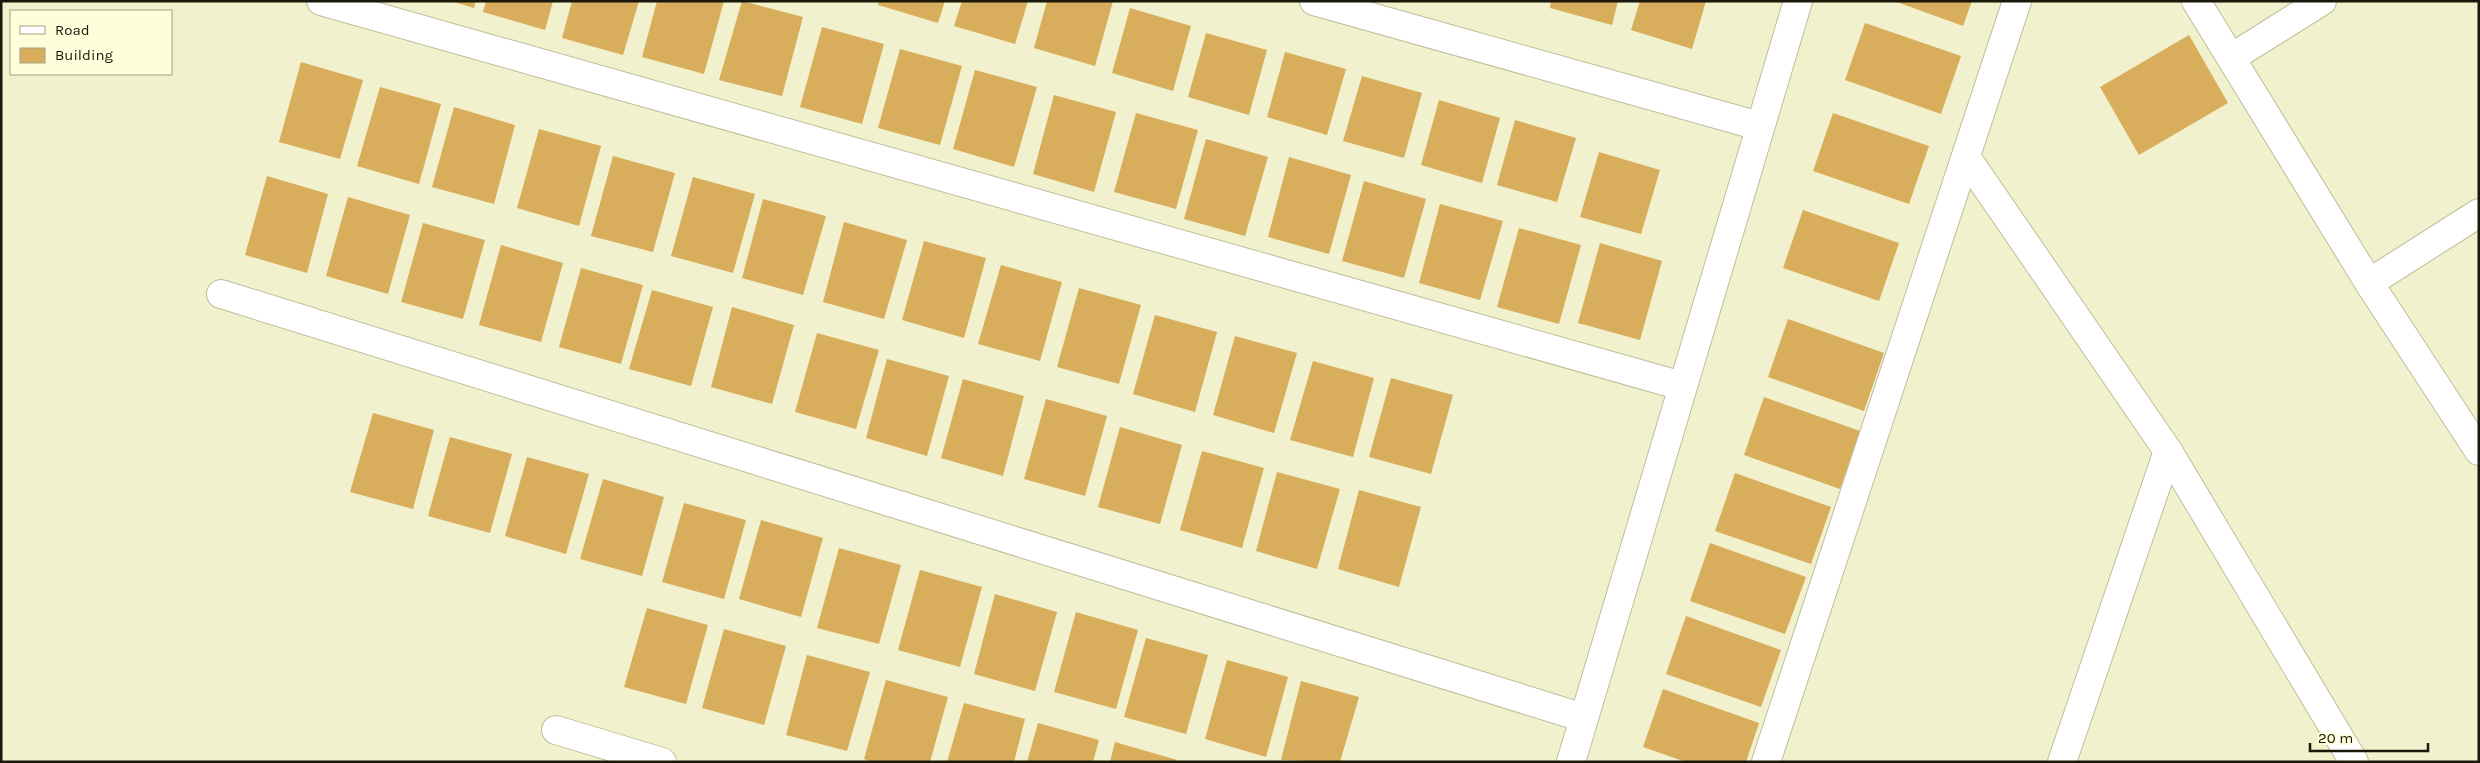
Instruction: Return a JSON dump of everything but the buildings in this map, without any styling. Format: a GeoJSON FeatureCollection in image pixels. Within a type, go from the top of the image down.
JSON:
{"type":"FeatureCollection","features":[{"type":"Feature","properties":{"kind":"street"},"geometry":{"type":"LineString","coordinates":[[321,1],[1682,386]]}},
{"type":"Feature","properties":{"kind":"street"},"geometry":{"type":"LineString","coordinates":[[1314,1],[1759,126]]}},
{"type":"Feature","properties":{"kind":"street"},"geometry":{"type":"LineString","coordinates":[[1571,762],[1759,126],[1798,1]]}},
{"type":"Feature","properties":{"kind":"street"},"geometry":{"type":"LineString","coordinates":[[1766,762],[2017,1]]}},
{"type":"Feature","properties":{"kind":"street"},"geometry":{"type":"LineString","coordinates":[[2196,1],[2369,283],[2479,451]]}},
{"type":"Feature","properties":{"kind":"street"},"geometry":{"type":"LineString","coordinates":[[2231,58],[2322,1]]}},
{"type":"Feature","properties":{"kind":"street"},"geometry":{"type":"LineString","coordinates":[[1966,157],[2168,451],[2354,762]]}},
{"type":"Feature","properties":{"kind":"street"},"geometry":{"type":"LineString","coordinates":[[2369,283],[2479,213]]}},
{"type":"Feature","properties":{"kind":"street"},"geometry":{"type":"LineString","coordinates":[[221,294],[1584,718]]}},
{"type":"Feature","properties":{"kind":"street"},"geometry":{"type":"LineString","coordinates":[[2062,762],[2168,451]]}},
{"type":"Feature","properties":{"kind":"street"},"geometry":{"type":"LineString","coordinates":[[556,730],[662,762]]}}]}
